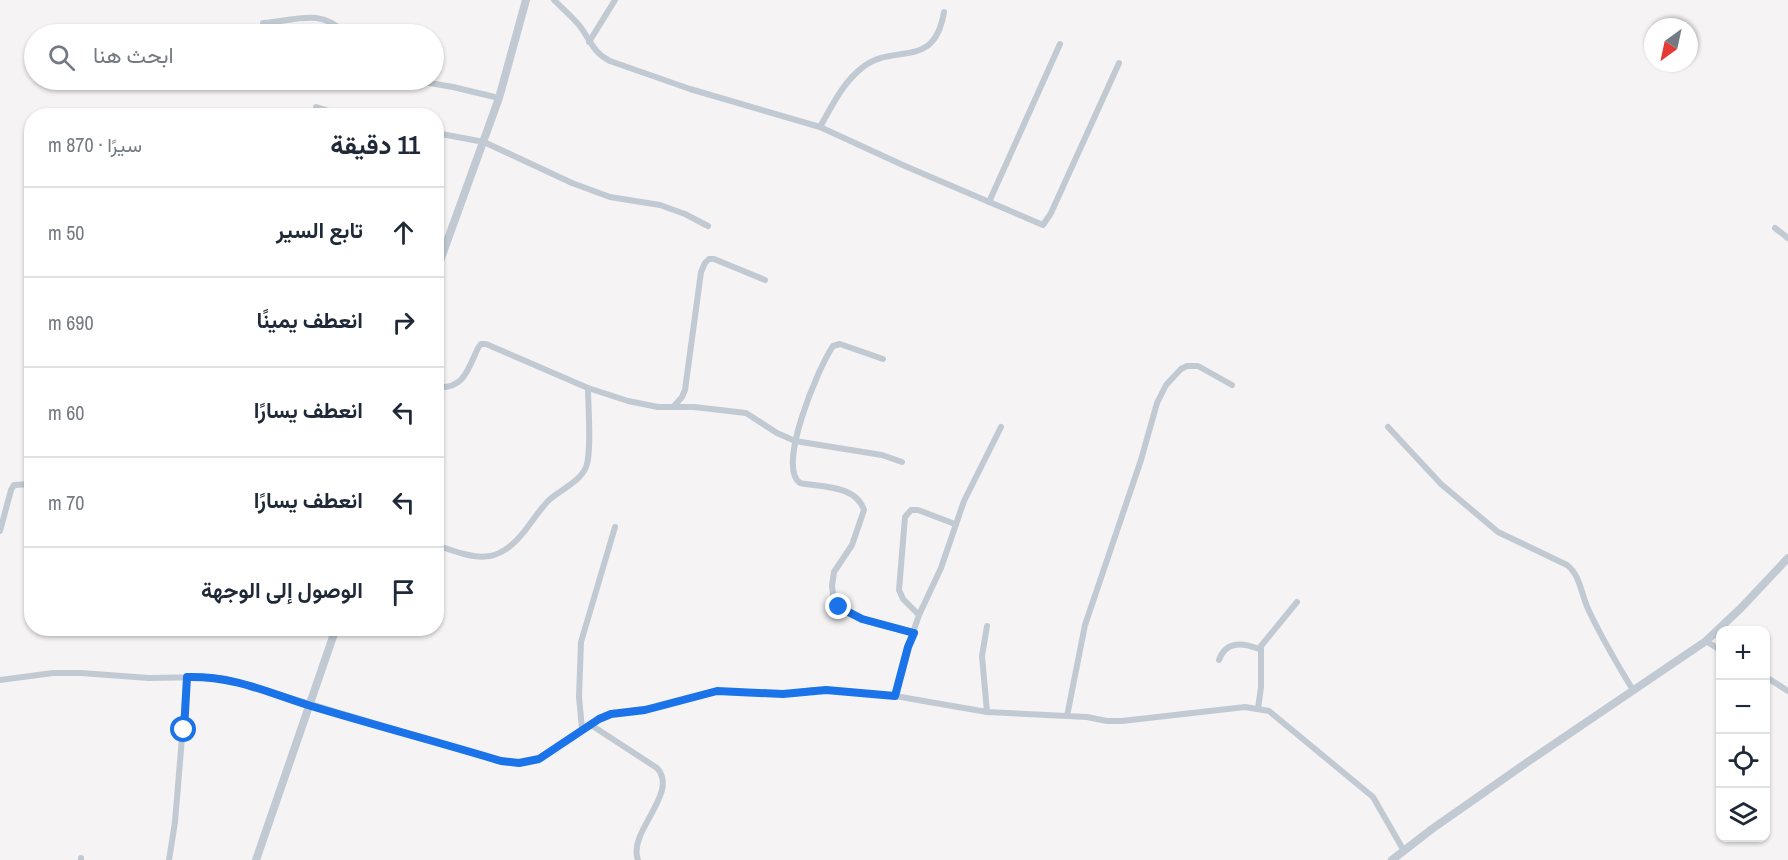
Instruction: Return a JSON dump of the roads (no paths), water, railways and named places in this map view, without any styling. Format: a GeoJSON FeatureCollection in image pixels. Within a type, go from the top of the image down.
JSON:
{"type":"FeatureCollection","features":[{"type":"Feature","properties":{"kind":"street"},"geometry":{"type":"LineString","coordinates":[[444,250],[499,98],[526,0]]}},
{"type":"Feature","properties":{"kind":"street"},"geometry":{"type":"LineString","coordinates":[[554,0],[578,24],[600,56],[610,61],[690,89],[820,127],[1043,225],[1047,222],[1119,63]]}},
{"type":"Feature","properties":{"kind":"street"},"geometry":{"type":"LineString","coordinates":[[589,42],[615,0]]}},
{"type":"Feature","properties":{"kind":"street"},"geometry":{"type":"LineString","coordinates":[[820,127],[845,84],[864,65],[886,57],[923,50],[929,46],[942,24],[945,12]]}},
{"type":"Feature","properties":{"kind":"street"},"geometry":{"type":"LineString","coordinates":[[263,23],[319,18],[334,24]]}},
{"type":"Feature","properties":{"kind":"street"},"geometry":{"type":"LineString","coordinates":[[989,202],[1060,44]]}},
{"type":"Feature","properties":{"kind":"street"},"geometry":{"type":"LineString","coordinates":[[444,85],[499,98]]}},
{"type":"Feature","properties":{"kind":"street"},"geometry":{"type":"LineString","coordinates":[[316,106],[322,108]]}},
{"type":"Feature","properties":{"kind":"street"},"geometry":{"type":"LineString","coordinates":[[444,134],[484,142],[572,183],[610,197],[660,205],[708,226]]}},
{"type":"Feature","properties":{"kind":"street"},"geometry":{"type":"LineString","coordinates":[[1775,228],[1788,238]]}},
{"type":"Feature","properties":{"kind":"street"},"geometry":{"type":"LineString","coordinates":[[674,407],[685,390],[701,272],[705,263],[709,259],[714,259],[765,280]]}},
{"type":"Feature","properties":{"kind":"street"},"geometry":{"type":"LineString","coordinates":[[444,386],[456,385],[463,378],[478,348],[481,344],[486,344],[588,388],[644,405],[712,408],[746,413],[777,433],[795,441],[882,455],[902,462]]}},
{"type":"Feature","properties":{"kind":"street"},"geometry":{"type":"LineString","coordinates":[[883,359],[840,344],[832,346],[807,398],[795,441],[793,472],[800,483],[845,491],[860,502],[864,510],[852,545],[834,572],[832,586],[834,602],[850,614],[862,619],[914,633]]}},
{"type":"Feature","properties":{"kind":"street"},"geometry":{"type":"LineString","coordinates":[[1067,716],[1085,625],[1138,470],[1157,403],[1166,386],[1181,369],[1187,366],[1198,366],[1232,385]]}},
{"type":"Feature","properties":{"kind":"street"},"geometry":{"type":"LineString","coordinates":[[444,547],[491,557],[506,551],[542,508],[583,473],[588,459],[588,388]]}},
{"type":"Feature","properties":{"kind":"street"},"geometry":{"type":"LineString","coordinates":[[895,696],[919,615],[941,568],[964,501],[1001,427]]}},
{"type":"Feature","properties":{"kind":"street"},"geometry":{"type":"LineString","coordinates":[[1388,427],[1441,484],[1498,532],[1575,571],[1582,596],[1590,613],[1633,690]]}},
{"type":"Feature","properties":{"kind":"street"},"geometry":{"type":"LineString","coordinates":[[0,531],[11,490],[14,485],[24,484]]}},
{"type":"Feature","properties":{"kind":"street"},"geometry":{"type":"LineString","coordinates":[[919,615],[903,599],[899,590],[904,517],[911,510],[918,510],[955,524]]}},
{"type":"Feature","properties":{"kind":"street"},"geometry":{"type":"LineString","coordinates":[[582,729],[579,697],[581,642],[615,527]]}},
{"type":"Feature","properties":{"kind":"street"},"geometry":{"type":"LineString","coordinates":[[1393,860],[1432,829],[1706,641],[1788,558]]}},
{"type":"Feature","properties":{"kind":"street"},"geometry":{"type":"LineString","coordinates":[[1258,709],[1261,687],[1259,649],[1297,602]]}},
{"type":"Feature","properties":{"kind":"street"},"geometry":{"type":"LineString","coordinates":[[987,626],[982,656],[987,712]]}},
{"type":"Feature","properties":{"kind":"street"},"geometry":{"type":"LineString","coordinates":[[256,860],[333,636]]}},
{"type":"Feature","properties":{"kind":"street"},"geometry":{"type":"LineString","coordinates":[[1706,641],[1716,647]]}},
{"type":"Feature","properties":{"kind":"street"},"geometry":{"type":"LineString","coordinates":[[1219,660],[1226,648],[1236,644],[1243,643],[1259,649]]}},
{"type":"Feature","properties":{"kind":"street"},"geometry":{"type":"LineString","coordinates":[[0,680],[81,673],[149,678],[227,679],[501,761],[519,763],[539,759],[582,729],[611,714],[645,710],[717,691],[783,694],[826,690],[895,696],[987,712],[1122,721],[1245,707],[1269,711],[1373,797],[1404,851]]}},
{"type":"Feature","properties":{"kind":"street"},"geometry":{"type":"LineString","coordinates":[[169,860],[175,822],[187,677]]}},
{"type":"Feature","properties":{"kind":"street"},"geometry":{"type":"LineString","coordinates":[[1770,680],[1788,691]]}},
{"type":"Feature","properties":{"kind":"street"},"geometry":{"type":"LineString","coordinates":[[591,725],[657,768],[663,776],[657,802],[636,844],[635,853],[638,860]]}}]}
